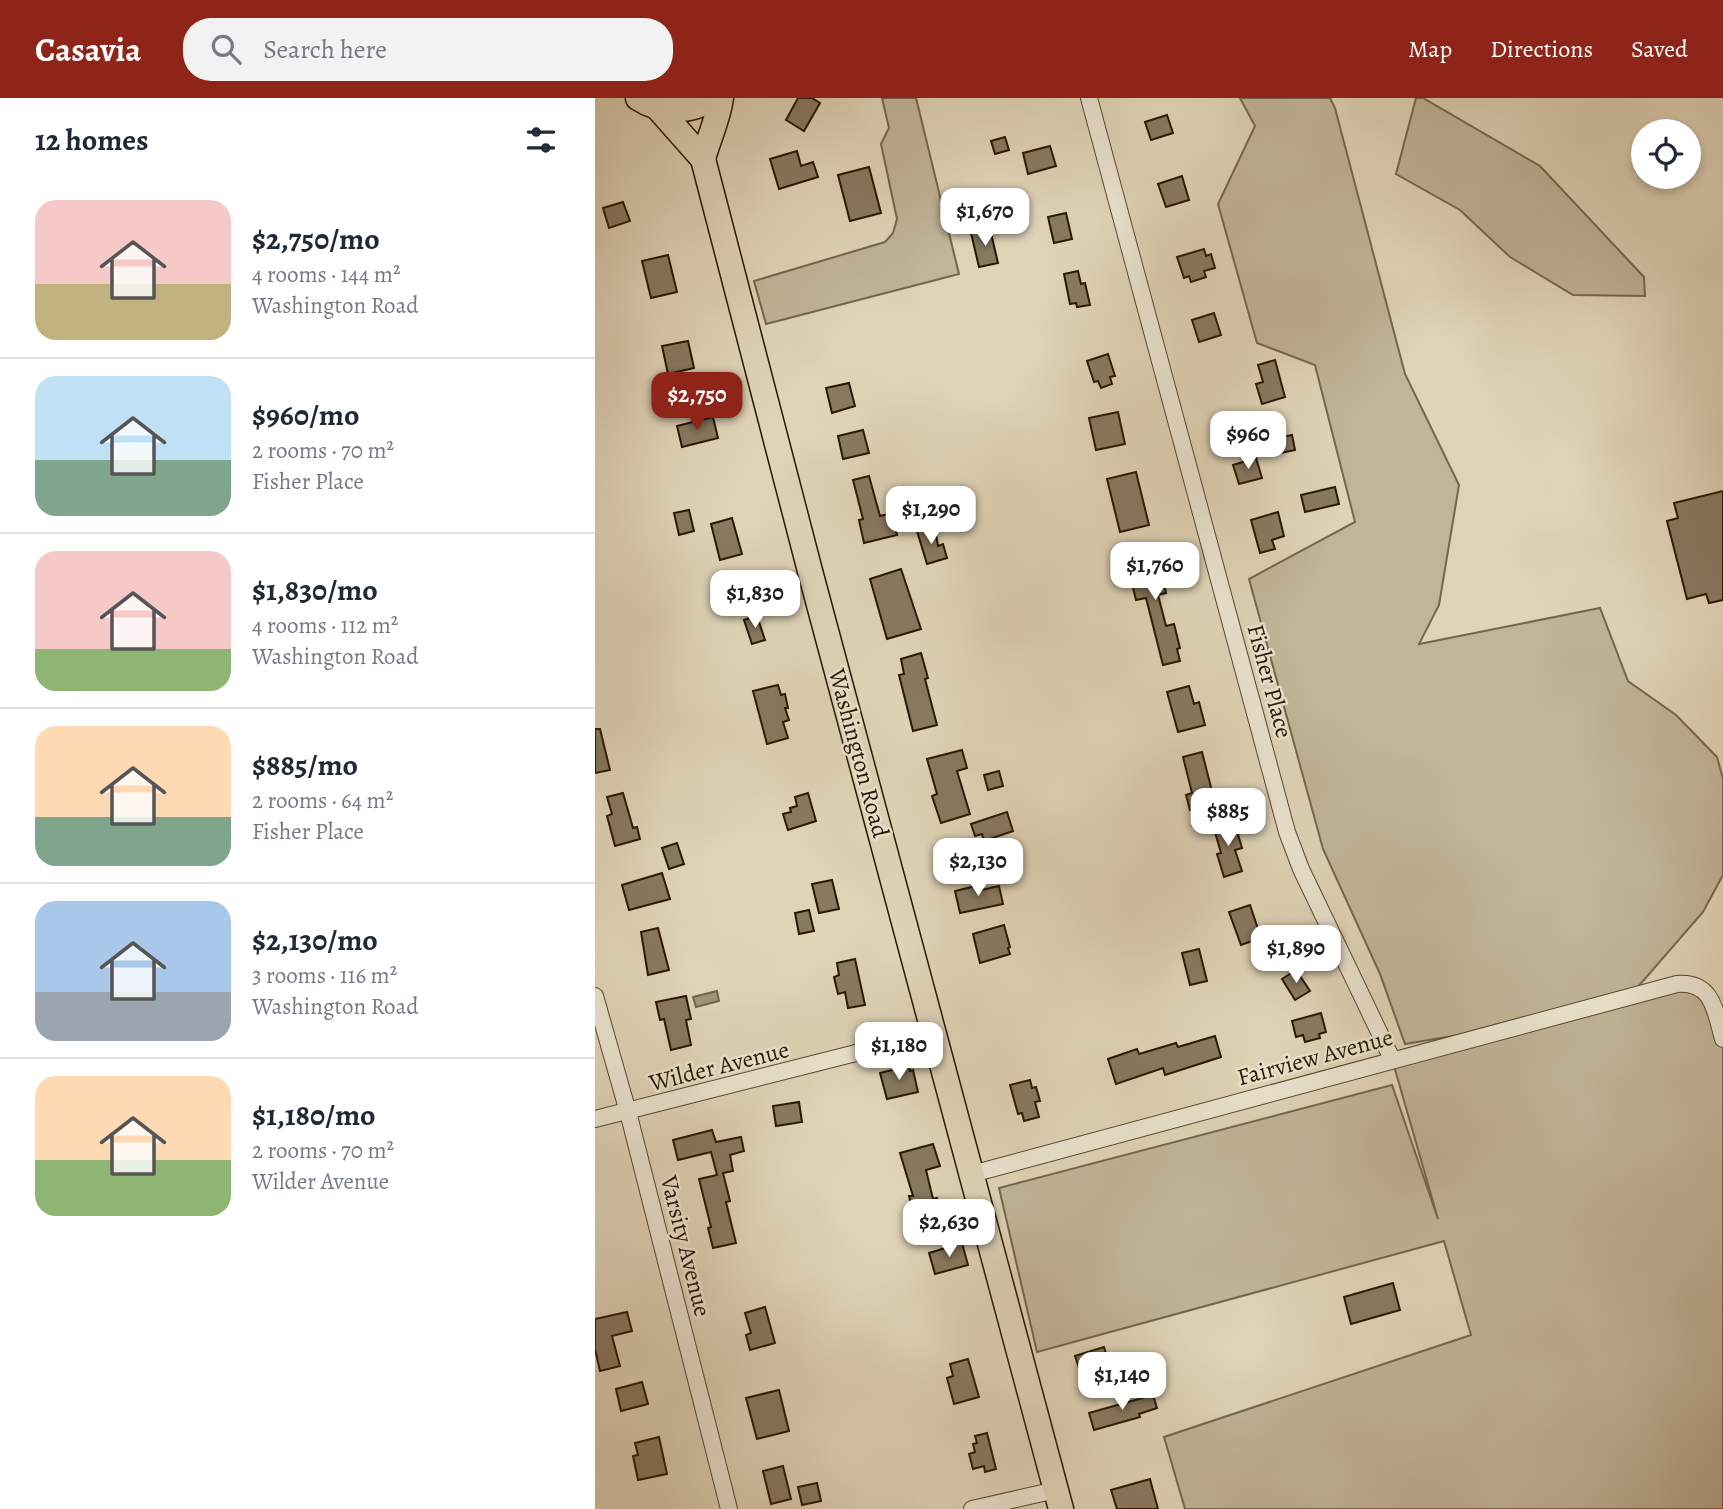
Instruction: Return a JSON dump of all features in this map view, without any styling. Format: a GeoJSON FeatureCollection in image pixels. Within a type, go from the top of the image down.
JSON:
{"type":"FeatureCollection","features":[{"type":"Feature","properties":{"kind":"main road","name":"Washington Road"},"geometry":{"type":"LineString","coordinates":[[648,103],[675,110],[689,108],[712,98]]}},
{"type":"Feature","properties":{"kind":"main road"},"geometry":{"type":"LineString","coordinates":[[703,159],[708,139],[718,119],[721,98]]}},
{"type":"Feature","properties":{"kind":"main road","name":"Washington Road"},"geometry":{"type":"LineString","coordinates":[[648,103],[703,159],[1059,1500]]}},
{"type":"Feature","properties":{"kind":"street","name":"Fisher Place"},"geometry":{"type":"LineString","coordinates":[[1089,98],[1287,832],[1301,869],[1392,1059]]}},
{"type":"Feature","properties":{"kind":"street","name":"Fairview Avenue"},"geometry":{"type":"LineString","coordinates":[[972,1174],[1670,986],[1690,985],[1700,988],[1709,996],[1723,1039]]}},
{"type":"Feature","properties":{"kind":"street","name":"Varsity Avenue"},"geometry":{"type":"LineString","coordinates":[[595,996],[628,1112],[729,1509]]}},
{"type":"Feature","properties":{"kind":"street","name":"Wilder Avenue"},"geometry":{"type":"LineString","coordinates":[[595,1119],[935,1033]]}},
{"type":"Feature","properties":{"kind":"street"},"geometry":{"type":"LineString","coordinates":[[972,1509],[1059,1500]]}},
{"type":"Feature","properties":{"kind":"shaded area"},"geometry":{"type":"Polygon","coordinates":[[[882,98],[916,98],[959,274],[766,324],[754,281],[885,242],[893,233],[897,219],[881,144],[889,128],[882,98]]]}},
{"type":"Feature","properties":{"kind":"shaded area"},"geometry":{"type":"Polygon","coordinates":[[[1240,98],[1330,98],[1335,108],[1405,374],[1459,485],[1439,605],[1419,644],[1600,608],[1628,681],[1676,715],[1717,757],[1723,779],[1723,875],[1703,912],[1630,996],[1700,988],[1723,1039],[1723,1509],[1185,1509],[1164,1437],[1471,1335],[1444,1241],[1037,1352],[999,1188],[1392,1085],[1438,1219],[1392,1059],[1512,1026],[1405,1044],[1380,974],[1323,849],[1249,579],[1355,522],[1315,365],[1257,343],[1218,204],[1255,126],[1240,98]]]}},
{"type":"Feature","properties":{"kind":"shaded area"},"geometry":{"type":"Polygon","coordinates":[[[1416,98],[1423,98],[1540,166],[1644,277],[1645,296],[1573,295],[1510,257],[1460,210],[1396,174],[1416,98]]]}},
{"type":"Feature","properties":{"kind":"shaded area"},"geometry":{"type":"Polygon","coordinates":[[[717,991],[719,1001],[696,1007],[693,997],[717,991]]]}},
{"type":"Feature","properties":{"kind":"building"},"geometry":{"type":"Polygon","coordinates":[[[798,98],[812,98],[820,103],[804,131],[786,120],[798,98]]]}},
{"type":"Feature","properties":{"kind":"building"},"geometry":{"type":"Polygon","coordinates":[[[1167,115],[1173,133],[1151,140],[1145,122],[1167,115]]]}},
{"type":"Feature","properties":{"kind":"building"},"geometry":{"type":"Polygon","coordinates":[[[1005,137],[1009,150],[995,154],[991,141],[1005,137]]]}},
{"type":"Feature","properties":{"kind":"building"},"geometry":{"type":"Polygon","coordinates":[[[1050,146],[1056,166],[1028,174],[1023,153],[1050,146]]]}},
{"type":"Feature","properties":{"kind":"building"},"geometry":{"type":"Polygon","coordinates":[[[797,151],[801,166],[813,162],[818,177],[779,189],[770,159],[797,151]]]}},
{"type":"Feature","properties":{"kind":"building"},"geometry":{"type":"Polygon","coordinates":[[[869,167],[881,213],[850,221],[838,175],[869,167]]]}},
{"type":"Feature","properties":{"kind":"building"},"geometry":{"type":"Polygon","coordinates":[[[1182,176],[1189,200],[1166,207],[1158,184],[1182,176]]]}},
{"type":"Feature","properties":{"kind":"building"},"geometry":{"type":"Polygon","coordinates":[[[623,202],[630,221],[609,228],[603,208],[623,202]]]}},
{"type":"Feature","properties":{"kind":"building"},"geometry":{"type":"Polygon","coordinates":[[[1066,213],[1072,239],[1054,243],[1048,217],[1066,213]]]}},
{"type":"Feature","properties":{"kind":"building"},"geometry":{"type":"Polygon","coordinates":[[[990,229],[998,263],[979,267],[971,233],[990,229]]]}},
{"type":"Feature","properties":{"kind":"building"},"geometry":{"type":"Polygon","coordinates":[[[1204,249],[1206,256],[1211,254],[1215,268],[1204,271],[1206,277],[1191,282],[1189,276],[1184,278],[1177,257],[1204,249]]]}},
{"type":"Feature","properties":{"kind":"building"},"geometry":{"type":"Polygon","coordinates":[[[668,255],[677,292],[651,298],[642,261],[668,255]]]}},
{"type":"Feature","properties":{"kind":"building"},"geometry":{"type":"Polygon","coordinates":[[[1078,271],[1081,284],[1085,283],[1090,305],[1077,307],[1076,303],[1070,304],[1064,274],[1078,271]]]}},
{"type":"Feature","properties":{"kind":"building"},"geometry":{"type":"Polygon","coordinates":[[[1214,313],[1221,335],[1199,342],[1192,320],[1214,313]]]}},
{"type":"Feature","properties":{"kind":"building"},"geometry":{"type":"Polygon","coordinates":[[[688,341],[694,368],[668,374],[662,346],[688,341]]]}},
{"type":"Feature","properties":{"kind":"building"},"geometry":{"type":"Polygon","coordinates":[[[1108,354],[1115,376],[1110,377],[1112,384],[1101,388],[1098,381],[1094,382],[1087,361],[1108,354]]]}},
{"type":"Feature","properties":{"kind":"building"},"geometry":{"type":"Polygon","coordinates":[[[1275,360],[1285,397],[1262,404],[1256,384],[1263,382],[1258,365],[1275,360]]]}},
{"type":"Feature","properties":{"kind":"building"},"geometry":{"type":"Polygon","coordinates":[[[849,383],[855,406],[832,413],[826,388],[849,383]]]}},
{"type":"Feature","properties":{"kind":"building"},"geometry":{"type":"Polygon","coordinates":[[[1118,412],[1125,444],[1096,450],[1089,418],[1118,412]]]}},
{"type":"Feature","properties":{"kind":"building"},"geometry":{"type":"Polygon","coordinates":[[[713,417],[718,438],[682,447],[677,426],[713,417]]]}},
{"type":"Feature","properties":{"kind":"building"},"geometry":{"type":"Polygon","coordinates":[[[863,430],[869,453],[843,459],[838,436],[863,430]]]}},
{"type":"Feature","properties":{"kind":"building"},"geometry":{"type":"Polygon","coordinates":[[[1292,435],[1295,450],[1276,454],[1273,439],[1292,435]]]}},
{"type":"Feature","properties":{"kind":"building"},"geometry":{"type":"Polygon","coordinates":[[[1256,458],[1262,478],[1239,484],[1233,465],[1256,458]]]}},
{"type":"Feature","properties":{"kind":"building"},"geometry":{"type":"Polygon","coordinates":[[[1136,472],[1149,525],[1120,532],[1107,479],[1136,472]]]}},
{"type":"Feature","properties":{"kind":"building"},"geometry":{"type":"Polygon","coordinates":[[[869,476],[880,516],[892,513],[897,535],[864,543],[859,520],[863,519],[853,480],[869,476]]]}},
{"type":"Feature","properties":{"kind":"building"},"geometry":{"type":"Polygon","coordinates":[[[1335,487],[1339,504],[1305,512],[1301,495],[1335,487]]]}},
{"type":"Feature","properties":{"kind":"building"},"geometry":{"type":"Polygon","coordinates":[[[1723,491],[1723,600],[1709,603],[1706,594],[1687,599],[1667,521],[1678,518],[1674,503],[1723,491]]]}},
{"type":"Feature","properties":{"kind":"building"},"geometry":{"type":"Polygon","coordinates":[[[689,510],[694,531],[679,535],[674,513],[689,510]]]}},
{"type":"Feature","properties":{"kind":"building"},"geometry":{"type":"Polygon","coordinates":[[[1278,512],[1284,536],[1272,540],[1275,549],[1260,553],[1251,520],[1278,512]]]}},
{"type":"Feature","properties":{"kind":"building"},"geometry":{"type":"Polygon","coordinates":[[[732,518],[742,554],[720,560],[711,524],[732,518]]]}},
{"type":"Feature","properties":{"kind":"building"},"geometry":{"type":"Polygon","coordinates":[[[935,528],[938,546],[943,544],[947,558],[927,564],[917,531],[935,528]]]}},
{"type":"Feature","properties":{"kind":"building"},"geometry":{"type":"Polygon","coordinates":[[[1155,547],[1166,593],[1158,595],[1166,626],[1174,624],[1180,648],[1177,649],[1180,661],[1163,665],[1146,598],[1136,600],[1130,576],[1135,575],[1131,562],[1139,560],[1137,552],[1155,547]]]}},
{"type":"Feature","properties":{"kind":"building"},"geometry":{"type":"Polygon","coordinates":[[[901,569],[921,629],[887,639],[870,579],[901,569]]]}},
{"type":"Feature","properties":{"kind":"building"},"geometry":{"type":"Polygon","coordinates":[[[757,616],[765,640],[752,644],[744,620],[757,616]]]}},
{"type":"Feature","properties":{"kind":"building"},"geometry":{"type":"Polygon","coordinates":[[[921,653],[937,725],[913,731],[899,675],[904,674],[901,659],[921,653]]]}},
{"type":"Feature","properties":{"kind":"building"},"geometry":{"type":"Polygon","coordinates":[[[778,685],[781,695],[785,694],[788,708],[785,708],[789,720],[783,722],[788,738],[767,744],[753,691],[778,685]]]}},
{"type":"Feature","properties":{"kind":"building"},"geometry":{"type":"Polygon","coordinates":[[[1189,686],[1194,704],[1199,702],[1205,725],[1178,732],[1167,692],[1189,686]]]}},
{"type":"Feature","properties":{"kind":"building"},"geometry":{"type":"Polygon","coordinates":[[[595,729],[600,729],[610,770],[595,773],[595,729]]]}},
{"type":"Feature","properties":{"kind":"building"},"geometry":{"type":"Polygon","coordinates":[[[962,750],[967,768],[957,771],[970,814],[941,823],[932,796],[937,794],[927,759],[962,750]]]}},
{"type":"Feature","properties":{"kind":"building"},"geometry":{"type":"Polygon","coordinates":[[[1202,752],[1215,803],[1190,810],[1186,795],[1192,793],[1183,757],[1202,752]]]}},
{"type":"Feature","properties":{"kind":"building"},"geometry":{"type":"Polygon","coordinates":[[[999,771],[1003,786],[988,790],[984,775],[999,771]]]}},
{"type":"Feature","properties":{"kind":"building"},"geometry":{"type":"Polygon","coordinates":[[[623,793],[633,828],[637,827],[640,839],[615,846],[607,816],[612,814],[607,797],[623,793]]]}},
{"type":"Feature","properties":{"kind":"building"},"geometry":{"type":"Polygon","coordinates":[[[808,793],[816,821],[788,830],[783,814],[791,812],[790,808],[797,806],[795,797],[808,793]]]}},
{"type":"Feature","properties":{"kind":"building"},"geometry":{"type":"Polygon","coordinates":[[[1007,812],[1013,831],[984,841],[982,834],[975,836],[971,824],[1007,812]]]}},
{"type":"Feature","properties":{"kind":"building"},"geometry":{"type":"Polygon","coordinates":[[[1225,821],[1226,827],[1235,824],[1242,848],[1235,850],[1242,871],[1224,877],[1213,825],[1225,821]]]}},
{"type":"Feature","properties":{"kind":"building"},"geometry":{"type":"Polygon","coordinates":[[[677,843],[684,864],[669,869],[662,848],[677,843]]]}},
{"type":"Feature","properties":{"kind":"building"},"geometry":{"type":"Polygon","coordinates":[[[662,873],[670,899],[629,910],[622,885],[662,873]]]}},
{"type":"Feature","properties":{"kind":"building"},"geometry":{"type":"Polygon","coordinates":[[[832,880],[839,909],[819,913],[812,884],[832,880]]]}},
{"type":"Feature","properties":{"kind":"building"},"geometry":{"type":"Polygon","coordinates":[[[980,885],[981,890],[999,886],[1003,904],[960,913],[955,891],[980,885]]]}},
{"type":"Feature","properties":{"kind":"building"},"geometry":{"type":"Polygon","coordinates":[[[1250,905],[1261,938],[1241,945],[1229,912],[1250,905]]]}},
{"type":"Feature","properties":{"kind":"building"},"geometry":{"type":"Polygon","coordinates":[[[809,910],[814,931],[799,934],[795,913],[809,910]]]}},
{"type":"Feature","properties":{"kind":"building"},"geometry":{"type":"Polygon","coordinates":[[[1004,925],[1010,954],[980,963],[973,934],[1004,925]]]}},
{"type":"Feature","properties":{"kind":"building"},"geometry":{"type":"Polygon","coordinates":[[[658,928],[669,970],[648,975],[641,932],[658,928]]]}},
{"type":"Feature","properties":{"kind":"building"},"geometry":{"type":"Polygon","coordinates":[[[1199,949],[1207,981],[1190,985],[1182,953],[1199,949]]]}},
{"type":"Feature","properties":{"kind":"building"},"geometry":{"type":"Polygon","coordinates":[[[855,959],[865,1005],[848,1008],[845,992],[838,994],[834,977],[839,975],[837,963],[855,959]]]}},
{"type":"Feature","properties":{"kind":"building"},"geometry":{"type":"Polygon","coordinates":[[[1296,970],[1310,991],[1295,1000],[1282,979],[1296,970]]]}},
{"type":"Feature","properties":{"kind":"building"},"geometry":{"type":"Polygon","coordinates":[[[686,996],[691,1019],[686,1020],[691,1045],[671,1050],[664,1019],[660,1020],[656,1002],[686,996]]]}},
{"type":"Feature","properties":{"kind":"building"},"geometry":{"type":"Polygon","coordinates":[[[1321,1013],[1326,1032],[1319,1034],[1320,1038],[1305,1042],[1303,1035],[1296,1037],[1292,1021],[1321,1013]]]}},
{"type":"Feature","properties":{"kind":"building"},"geometry":{"type":"Polygon","coordinates":[[[1215,1036],[1221,1057],[1165,1075],[1163,1068],[1116,1084],[1108,1059],[1137,1049],[1139,1054],[1176,1043],[1178,1047],[1215,1036]]]}},
{"type":"Feature","properties":{"kind":"building"},"geometry":{"type":"Polygon","coordinates":[[[909,1066],[910,1071],[913,1070],[918,1092],[887,1099],[880,1073],[909,1066]]]}},
{"type":"Feature","properties":{"kind":"building"},"geometry":{"type":"Polygon","coordinates":[[[1030,1080],[1032,1088],[1036,1087],[1040,1101],[1035,1102],[1039,1117],[1024,1121],[1022,1113],[1018,1114],[1010,1085],[1030,1080]]]}},
{"type":"Feature","properties":{"kind":"building"},"geometry":{"type":"Polygon","coordinates":[[[799,1102],[802,1122],[776,1126],[773,1106],[799,1102]]]}},
{"type":"Feature","properties":{"kind":"building"},"geometry":{"type":"Polygon","coordinates":[[[712,1130],[716,1142],[741,1137],[744,1151],[730,1155],[733,1171],[723,1173],[730,1201],[726,1202],[736,1243],[713,1248],[708,1228],[711,1227],[699,1179],[717,1175],[711,1152],[678,1160],[673,1140],[712,1130]]]}},
{"type":"Feature","properties":{"kind":"building"},"geometry":{"type":"Polygon","coordinates":[[[933,1144],[940,1166],[926,1170],[933,1199],[937,1198],[938,1203],[944,1202],[947,1213],[915,1221],[909,1196],[913,1196],[900,1153],[933,1144]]]}},
{"type":"Feature","properties":{"kind":"building"},"geometry":{"type":"Polygon","coordinates":[[[962,1243],[968,1265],[935,1274],[929,1253],[962,1243]]]}},
{"type":"Feature","properties":{"kind":"building"},"geometry":{"type":"Polygon","coordinates":[[[1393,1283],[1400,1310],[1351,1324],[1344,1297],[1393,1283]]]}},
{"type":"Feature","properties":{"kind":"building"},"geometry":{"type":"Polygon","coordinates":[[[765,1307],[775,1343],[750,1350],[746,1335],[751,1333],[745,1313],[765,1307]]]}},
{"type":"Feature","properties":{"kind":"building"},"geometry":{"type":"Polygon","coordinates":[[[627,1312],[632,1331],[612,1336],[620,1366],[600,1371],[595,1349],[595,1319],[627,1312]]]}},
{"type":"Feature","properties":{"kind":"building"},"geometry":{"type":"Polygon","coordinates":[[[1104,1347],[1109,1363],[1080,1371],[1075,1356],[1104,1347]]]}},
{"type":"Feature","properties":{"kind":"building"},"geometry":{"type":"Polygon","coordinates":[[[968,1359],[979,1397],[954,1404],[947,1378],[953,1376],[950,1364],[968,1359]]]}},
{"type":"Feature","properties":{"kind":"building"},"geometry":{"type":"Polygon","coordinates":[[[642,1382],[648,1404],[621,1411],[616,1389],[642,1382]]]}},
{"type":"Feature","properties":{"kind":"building"},"geometry":{"type":"Polygon","coordinates":[[[779,1390],[789,1431],[757,1439],[746,1398],[779,1390]]]}},
{"type":"Feature","properties":{"kind":"building"},"geometry":{"type":"Polygon","coordinates":[[[1153,1395],[1157,1408],[1139,1414],[1140,1417],[1094,1430],[1089,1413],[1153,1395]]]}},
{"type":"Feature","properties":{"kind":"building"},"geometry":{"type":"Polygon","coordinates":[[[987,1433],[996,1469],[985,1472],[984,1466],[973,1469],[969,1454],[975,1452],[975,1436],[987,1433]]]}},
{"type":"Feature","properties":{"kind":"building"},"geometry":{"type":"Polygon","coordinates":[[[659,1437],[667,1474],[638,1480],[633,1456],[638,1455],[635,1443],[659,1437]]]}},
{"type":"Feature","properties":{"kind":"building"},"geometry":{"type":"Polygon","coordinates":[[[783,1466],[791,1499],[771,1504],[763,1471],[783,1466]]]}},
{"type":"Feature","properties":{"kind":"building"},"geometry":{"type":"Polygon","coordinates":[[[1150,1479],[1158,1509],[1117,1509],[1111,1490],[1150,1479]]]}},
{"type":"Feature","properties":{"kind":"building"},"geometry":{"type":"Polygon","coordinates":[[[817,1483],[821,1501],[802,1505],[798,1487],[817,1483]]]}}]}
